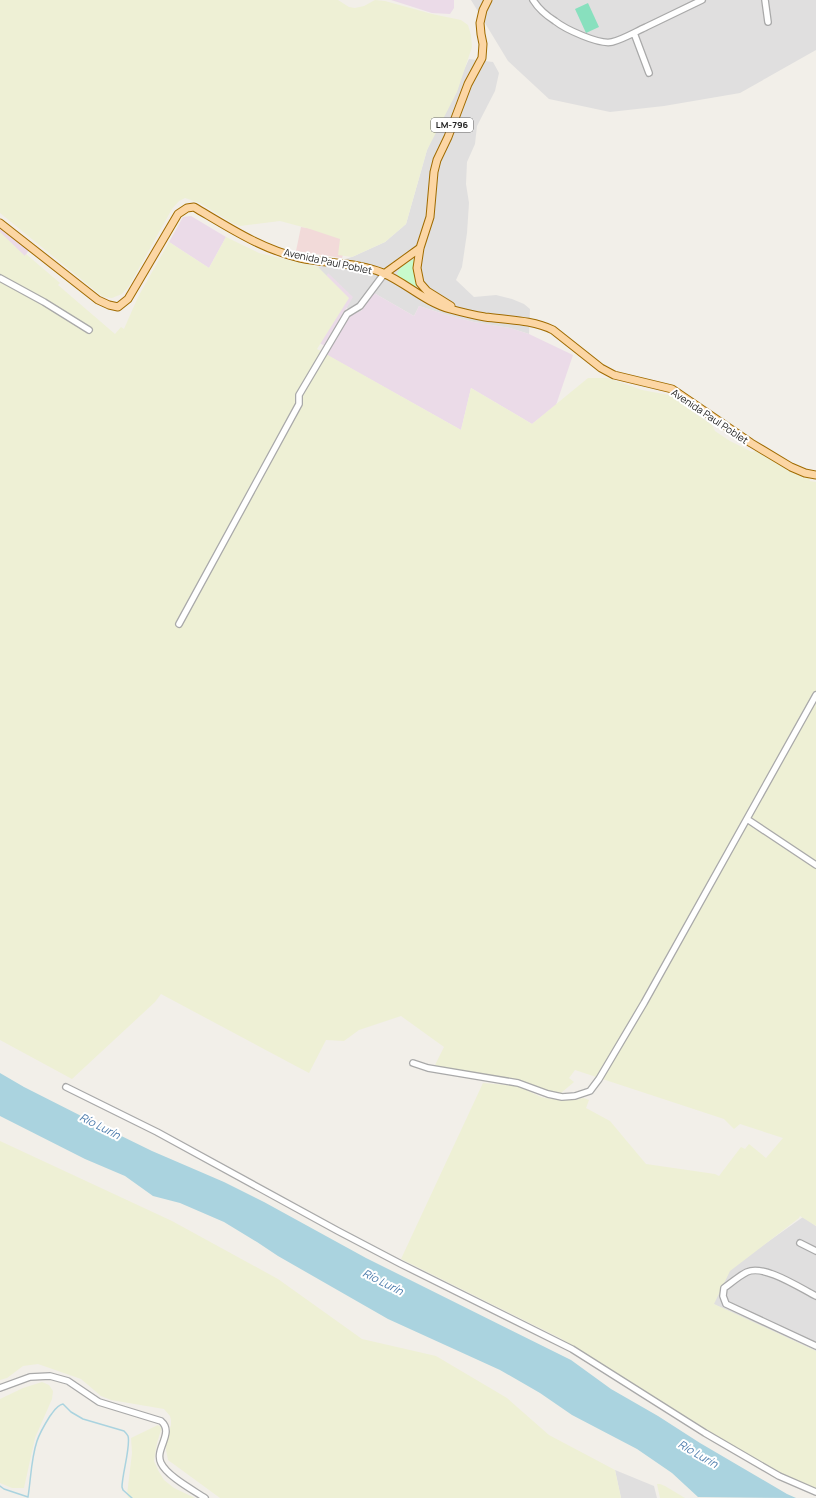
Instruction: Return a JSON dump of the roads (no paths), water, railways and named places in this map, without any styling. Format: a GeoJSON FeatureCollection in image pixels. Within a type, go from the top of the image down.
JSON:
{"type":"FeatureCollection","features":[{"type":"Feature","properties":{"kind":"main road","name":"LM-796"},"geometry":{"type":"LineString","coordinates":[[465,313],[427,291],[420,283],[417,268],[420,248],[430,217],[434,172],[437,160],[448,137],[468,84],[482,58],[483,49],[480,23],[487,2],[493,0]]}},
{"type":"Feature","properties":{"kind":"main road","name":"Avenida Paul Poblet"},"geometry":{"type":"LineString","coordinates":[[0,223],[98,300],[118,307],[128,299],[178,214],[188,208],[194,207],[267,248],[300,258],[361,266],[384,274],[428,300],[465,313],[545,326],[553,330],[602,368],[614,374],[672,389],[751,443],[791,467],[805,473],[816,475]]}},
{"type":"Feature","properties":{"kind":"main road"},"geometry":{"type":"LineString","coordinates":[[384,274],[420,248]]}},
{"type":"Feature","properties":{"kind":"street"},"geometry":{"type":"LineString","coordinates":[[533,0],[536,5],[555,22],[566,28],[598,41],[612,42],[702,0]]}},
{"type":"Feature","properties":{"kind":"street"},"geometry":{"type":"LineString","coordinates":[[765,0],[768,22]]}},
{"type":"Feature","properties":{"kind":"street"},"geometry":{"type":"LineString","coordinates":[[634,33],[649,73]]}},
{"type":"Feature","properties":{"kind":"street"},"geometry":{"type":"LineString","coordinates":[[179,624],[298,404],[299,395],[347,314],[360,306],[384,274]]}},
{"type":"Feature","properties":{"kind":"street"},"geometry":{"type":"LineString","coordinates":[[0,278],[44,302],[89,330]]}},
{"type":"Feature","properties":{"kind":"street"},"geometry":{"type":"LineString","coordinates":[[413,1063],[428,1068],[518,1083],[548,1094],[562,1097],[575,1096],[590,1091],[599,1079],[644,1004],[816,695]]}},
{"type":"Feature","properties":{"kind":"street"},"geometry":{"type":"LineString","coordinates":[[747,818],[816,865]]}},
{"type":"Feature","properties":{"kind":"street"},"geometry":{"type":"LineString","coordinates":[[66,1087],[157,1132],[401,1264],[572,1348],[705,1433],[779,1476],[816,1492]]}},
{"type":"Feature","properties":{"kind":"street"},"geometry":{"type":"LineString","coordinates":[[800,1243],[816,1251]]}},
{"type":"Feature","properties":{"kind":"street"},"geometry":{"type":"LineString","coordinates":[[816,1296],[774,1274],[759,1270],[748,1271],[724,1288],[723,1296],[726,1304],[816,1346]]}},
{"type":"Feature","properties":{"kind":"street"},"geometry":{"type":"LineString","coordinates":[[0,1388],[30,1377],[50,1376],[68,1381],[104,1404],[161,1421],[164,1424],[166,1432],[159,1453],[162,1465],[167,1472],[205,1498]]}},
{"type":"Feature","properties":{"kind":"water","name":"Río Lurín"},"geometry":{"type":"Polygon","coordinates":[[[0,1073],[24,1087],[152,1151],[224,1182],[264,1202],[366,1258],[571,1360],[611,1389],[658,1416],[700,1443],[796,1498],[698,1497],[672,1473],[637,1449],[572,1415],[540,1393],[500,1370],[388,1319],[278,1256],[224,1222],[180,1203],[153,1196],[125,1176],[85,1159],[0,1116],[0,1073]]]}},
{"type":"Feature","properties":{"kind":"waterway"},"geometry":{"type":"LineString","coordinates":[[0,1486],[4,1489],[28,1497],[33,1455],[38,1438],[50,1416],[57,1407],[63,1404],[71,1412],[83,1419],[124,1431],[127,1434],[129,1441],[122,1487],[123,1490],[132,1498]]}}]}
